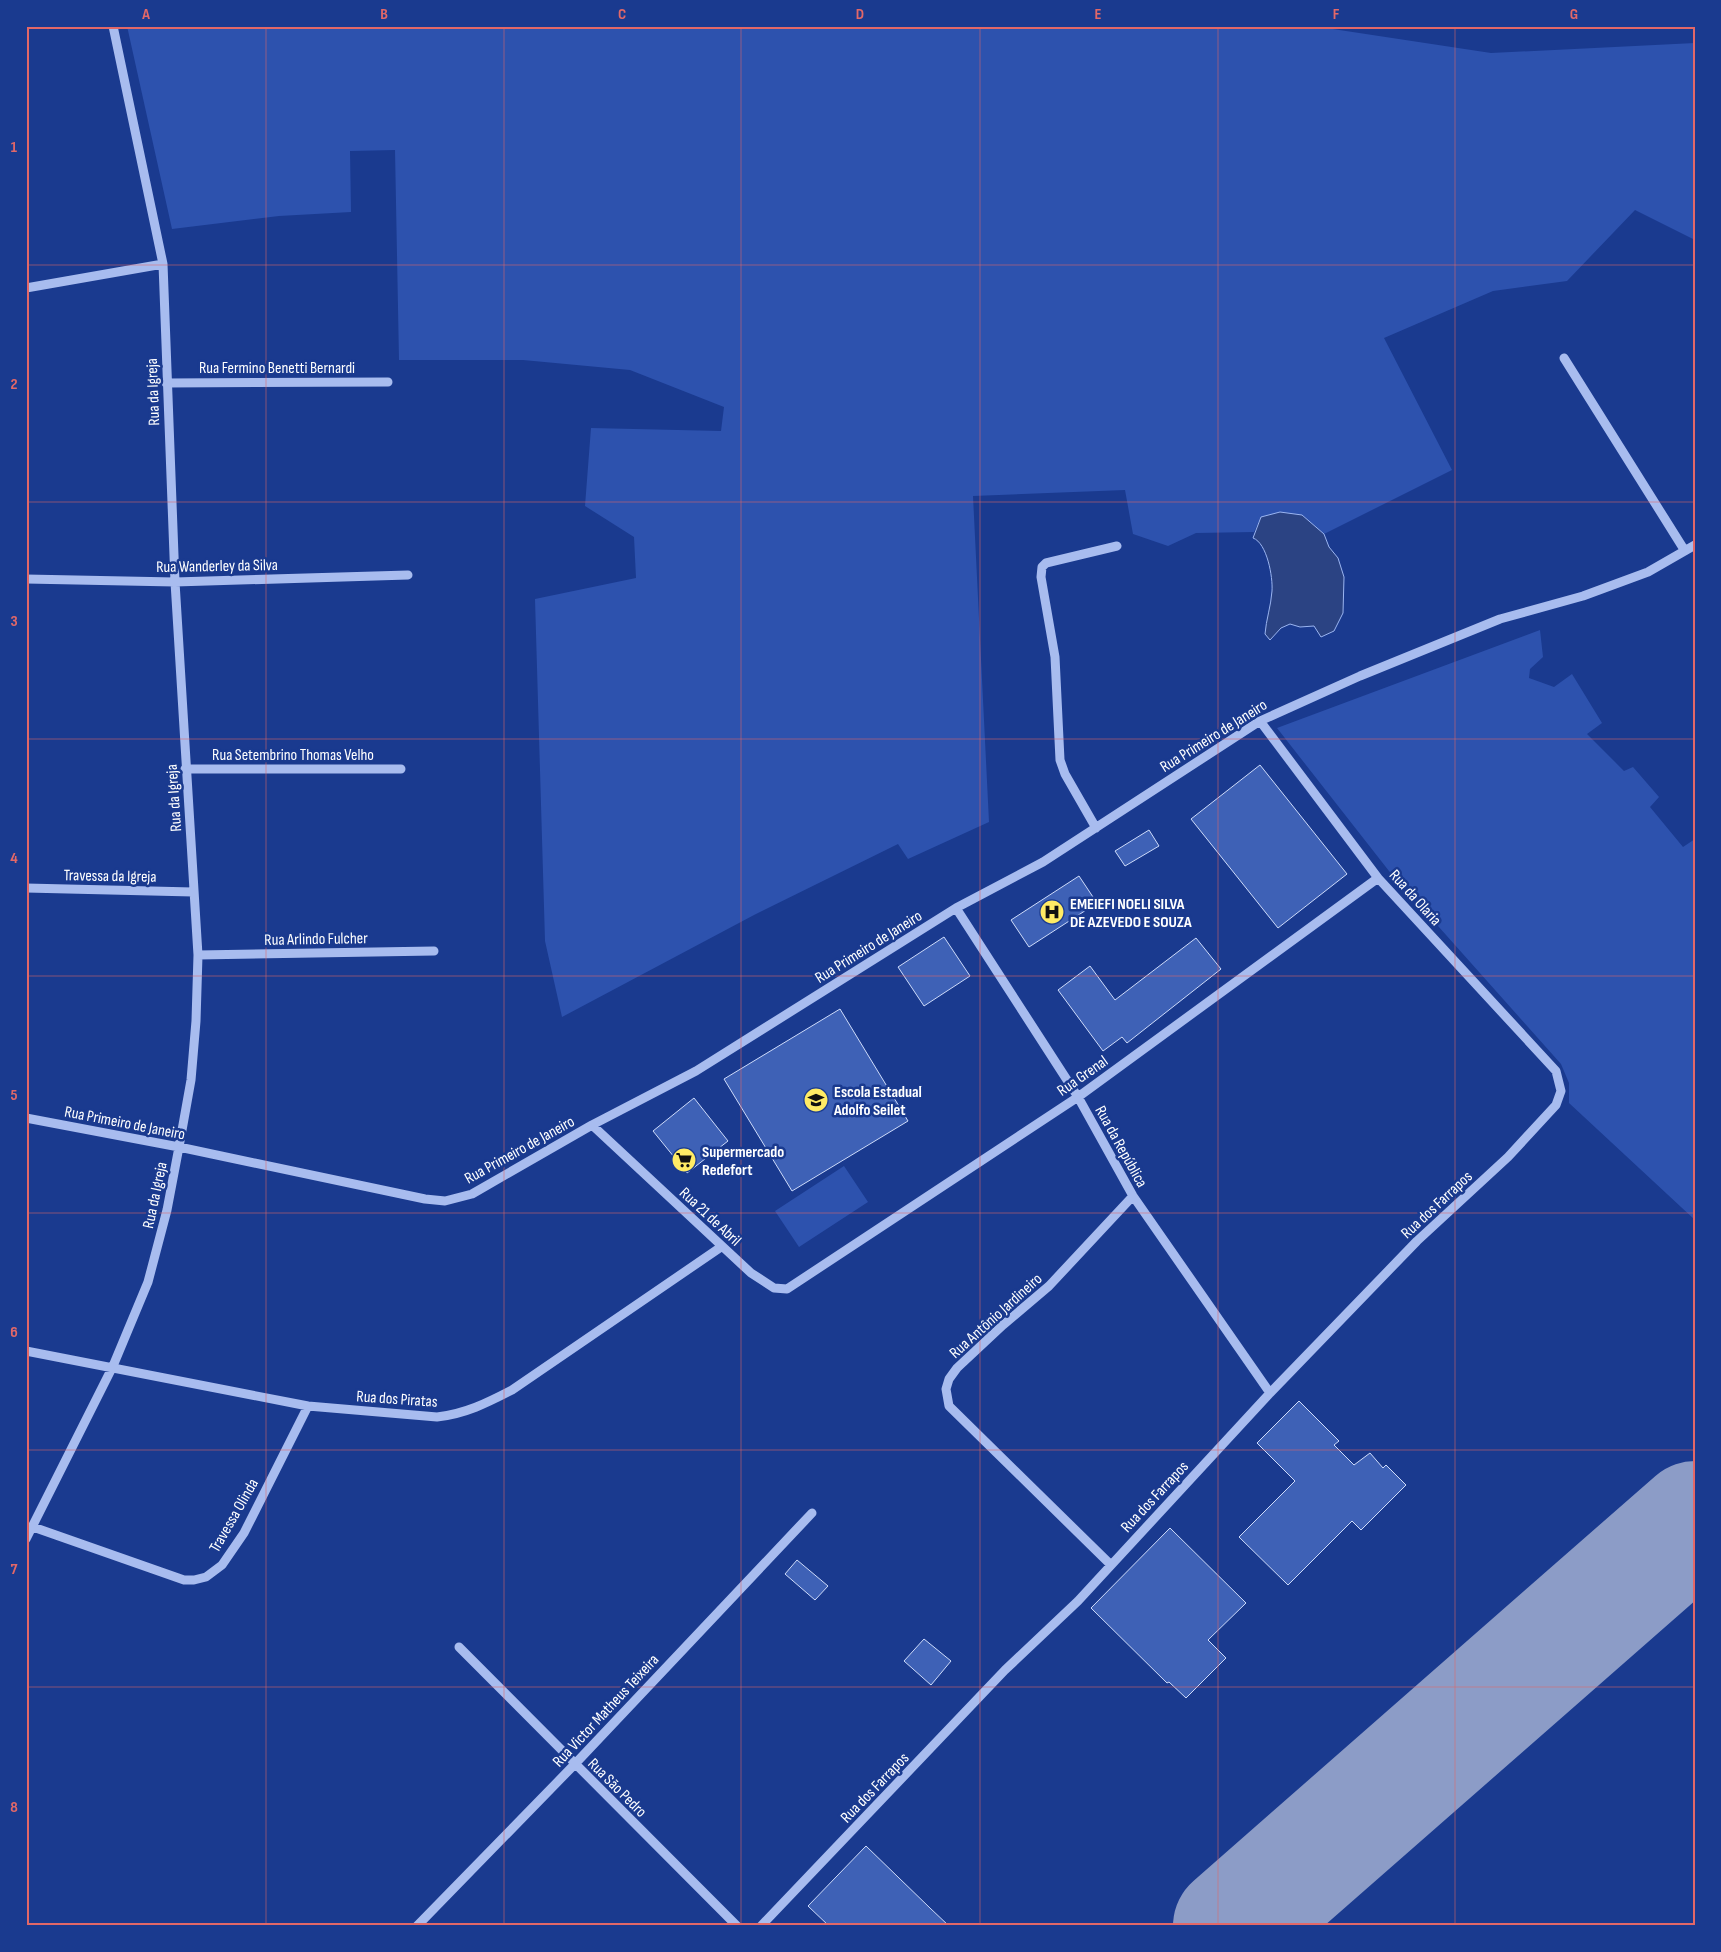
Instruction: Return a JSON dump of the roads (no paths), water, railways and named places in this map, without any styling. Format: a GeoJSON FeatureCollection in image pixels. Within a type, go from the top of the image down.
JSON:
{"type":"FeatureCollection","features":[{"type":"Feature","properties":{"kind":"street","name":"Rua da Igreja"},"geometry":{"type":"LineString","coordinates":[[26,1539],[113,1366],[148,1282],[167,1210],[179,1147],[191,1080],[196,1021],[198,955],[185,769],[175,582],[163,264],[113,26]]}},
{"type":"Feature","properties":{"kind":"street"},"geometry":{"type":"LineString","coordinates":[[26,288],[163,264]]}},
{"type":"Feature","properties":{"kind":"street"},"geometry":{"type":"LineString","coordinates":[[1564,358],[1685,551]]}},
{"type":"Feature","properties":{"kind":"street","name":"Rua Fermino Benetti Bernardi"},"geometry":{"type":"LineString","coordinates":[[166,383],[388,382]]}},
{"type":"Feature","properties":{"kind":"street","name":"Rua Primeiro de Janeiro"},"geometry":{"type":"LineString","coordinates":[[26,1118],[179,1147],[425,1199],[446,1201],[472,1194],[592,1125],[696,1071],[956,908],[1042,862],[1260,721],[1360,676],[1500,619],[1583,596],[1648,572],[1695,545]]}},
{"type":"Feature","properties":{"kind":"street"},"geometry":{"type":"LineString","coordinates":[[1096,828],[1065,774],[1060,760],[1055,657],[1041,577],[1042,567],[1046,563],[1117,546]]}},
{"type":"Feature","properties":{"kind":"street","name":"Rua Wanderley da Silva"},"geometry":{"type":"LineString","coordinates":[[26,579],[175,582],[408,576]]}},
{"type":"Feature","properties":{"kind":"street","name":"Rua da Olaria"},"geometry":{"type":"LineString","coordinates":[[1260,721],[1378,878],[1544,1056],[1556,1071],[1560,1084]]}},
{"type":"Feature","properties":{"kind":"street","name":"Rua Setembrino Thomas Velho"},"geometry":{"type":"LineString","coordinates":[[185,769],[400,769]]}},
{"type":"Feature","properties":{"kind":"street","name":"Rua Grenal"},"geometry":{"type":"LineString","coordinates":[[796,1284],[1078,1097],[1378,878]]}},
{"type":"Feature","properties":{"kind":"street","name":"Travessa da Igreja"},"geometry":{"type":"LineString","coordinates":[[26,888],[193,892]]}},
{"type":"Feature","properties":{"kind":"street","name":"Rua da República"},"geometry":{"type":"LineString","coordinates":[[956,908],[1078,1097],[1133,1196],[1270,1393]]}},
{"type":"Feature","properties":{"kind":"street","name":"Rua Arlindo Fulcher"},"geometry":{"type":"LineString","coordinates":[[198,955],[434,951]]}},
{"type":"Feature","properties":{"kind":"street","name":"Rua dos Farrapos"},"geometry":{"type":"LineString","coordinates":[[761,1926],[1005,1670],[1078,1601],[1270,1393],[1417,1241],[1508,1157],[1556,1105],[1560,1084]]}},
{"type":"Feature","properties":{"kind":"street","name":"Rua 21 de Abril"},"geometry":{"type":"LineString","coordinates":[[592,1125],[721,1247],[771,1287],[781,1290],[796,1284]]}},
{"type":"Feature","properties":{"kind":"street","name":"Rua Antônio Jardineiro"},"geometry":{"type":"LineString","coordinates":[[1111,1565],[949,1406],[946,1389],[949,1379],[957,1368],[1049,1286],[1133,1196]]}},
{"type":"Feature","properties":{"kind":"street","name":"Rua dos Piratas"},"geometry":{"type":"LineString","coordinates":[[26,1351],[113,1366],[308,1406],[437,1417],[458,1414],[483,1405],[512,1390],[721,1247]]}},
{"type":"Feature","properties":{"kind":"street","name":"Travessa Olinda"},"geometry":{"type":"LineString","coordinates":[[33,1526],[184,1580],[206,1577],[222,1565],[244,1533],[308,1406]]}},
{"type":"Feature","properties":{"kind":"street","name":"Rua Victor Matheus Teixeira"},"geometry":{"type":"LineString","coordinates":[[417,1926],[574,1765],[812,1513]]}},
{"type":"Feature","properties":{"kind":"street","name":"Rua São Pedro"},"geometry":{"type":"LineString","coordinates":[[459,1647],[574,1765],[737,1926]]}},
{"type":"Feature","properties":{"kind":"place","name":"EMEIEFI NOELI SILVA DE AZEVEDO E SOUZA"},"geometry":{"type":"Point","coordinates":[1052,912]}},
{"type":"Feature","properties":{"kind":"place","name":"Escola Estadual Adolfo Seilet"},"geometry":{"type":"Point","coordinates":[816,1100]}},
{"type":"Feature","properties":{"kind":"place","name":"Supermercado Redefort"},"geometry":{"type":"Point","coordinates":[684,1160]}}]}
